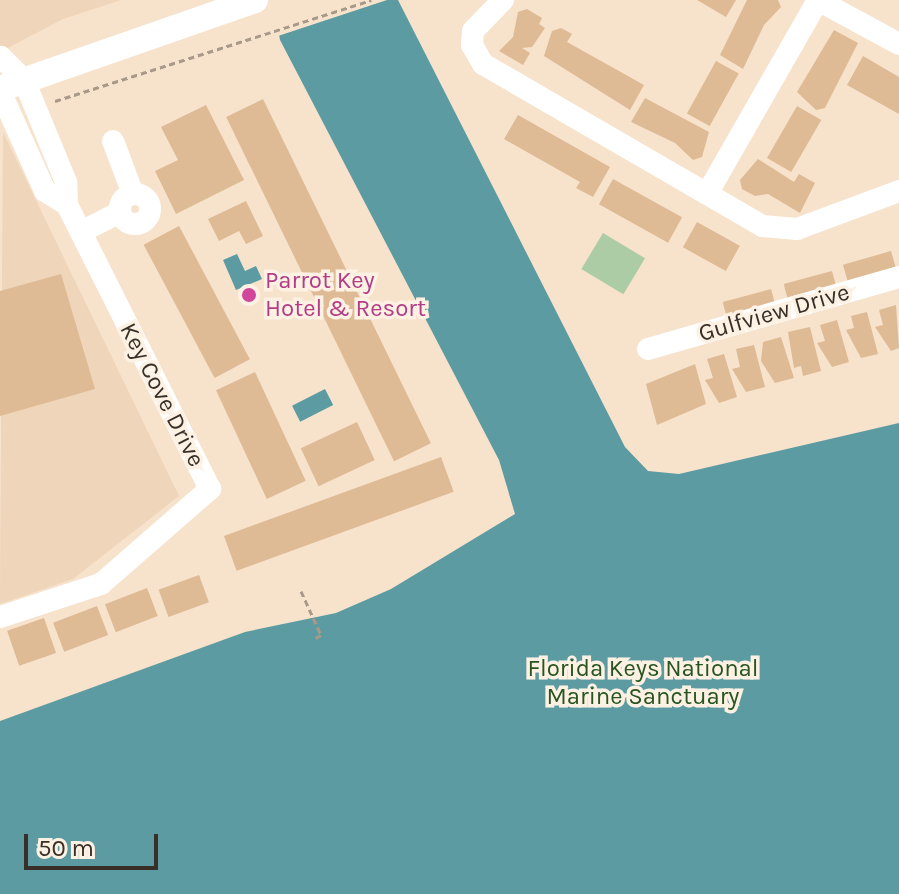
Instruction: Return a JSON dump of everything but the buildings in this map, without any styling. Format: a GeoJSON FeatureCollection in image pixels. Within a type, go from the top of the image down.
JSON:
{"type":"FeatureCollection","features":[{"type":"Feature","properties":{"kind":"main road"},"geometry":{"type":"LineString","coordinates":[[8,87],[247,3]]}},
{"type":"Feature","properties":{"kind":"street"},"geometry":{"type":"LineString","coordinates":[[503,0],[473,31],[472,45],[483,64],[707,194],[778,230],[797,229],[899,191]]}},
{"type":"Feature","properties":{"kind":"street"},"geometry":{"type":"LineString","coordinates":[[707,194],[818,0],[899,44]]}},
{"type":"Feature","properties":{"kind":"street","name":"Key Cove Drive"},"geometry":{"type":"LineString","coordinates":[[0,56],[8,87],[66,182],[67,205],[210,489],[101,584],[0,617]]}},
{"type":"Feature","properties":{"kind":"street","name":"Key Cove Drive"},"geometry":{"type":"LineString","coordinates":[[0,56],[0,64]]}},
{"type":"Feature","properties":{"kind":"street"},"geometry":{"type":"LineString","coordinates":[[81,232],[126,203],[113,141]]}},
{"type":"Feature","properties":{"kind":"street","name":"Gulfview Drive"},"geometry":{"type":"LineString","coordinates":[[648,349],[899,277]]}},
{"type":"Feature","properties":{"kind":"path"},"geometry":{"type":"LineString","coordinates":[[49,103],[371,0]]}},
{"type":"Feature","properties":{"kind":"path"},"geometry":{"type":"LineString","coordinates":[[301,591],[321,635]]}},
{"type":"Feature","properties":{"kind":"path"},"geometry":{"type":"LineString","coordinates":[[312,640],[329,634]]}},
{"type":"Feature","properties":{"kind":"shaded area"},"geometry":{"type":"Polygon","coordinates":[[[0,0],[121,0],[63,19],[0,52],[0,0]]]}},
{"type":"Feature","properties":{"kind":"shaded area"},"geometry":{"type":"Polygon","coordinates":[[[3,132],[179,496],[73,579],[0,604],[3,132]]]}},
{"type":"Feature","properties":{"kind":"green space"},"geometry":{"type":"Polygon","coordinates":[[[603,233],[645,258],[623,294],[581,269],[603,233]]]}},
{"type":"Feature","properties":{"kind":"water","name":"Florida Keys National Marine Sanctuary"},"geometry":{"type":"Polygon","coordinates":[[[273,0],[398,0],[625,447],[648,471],[679,474],[899,423],[899,894],[0,894],[0,721],[245,632],[336,613],[391,589],[515,514],[499,460],[280,40],[273,0]]]}},
{"type":"Feature","properties":{"kind":"water"},"geometry":{"type":"Polygon","coordinates":[[[237,254],[245,271],[256,266],[262,279],[236,290],[223,260],[237,254]]]}},
{"type":"Feature","properties":{"kind":"water"},"geometry":{"type":"Polygon","coordinates":[[[325,389],[333,405],[300,422],[292,406],[325,389]]]}},
{"type":"Feature","properties":{"kind":"pier"},"geometry":{"type":"Polygon","coordinates":[[[269,0],[387,0],[275,37],[269,0]]]}},
{"type":"Feature","properties":{"kind":"place","name":"Parrot Key Hotel & Resort"},"geometry":{"type":"Point","coordinates":[249,295]}}]}
